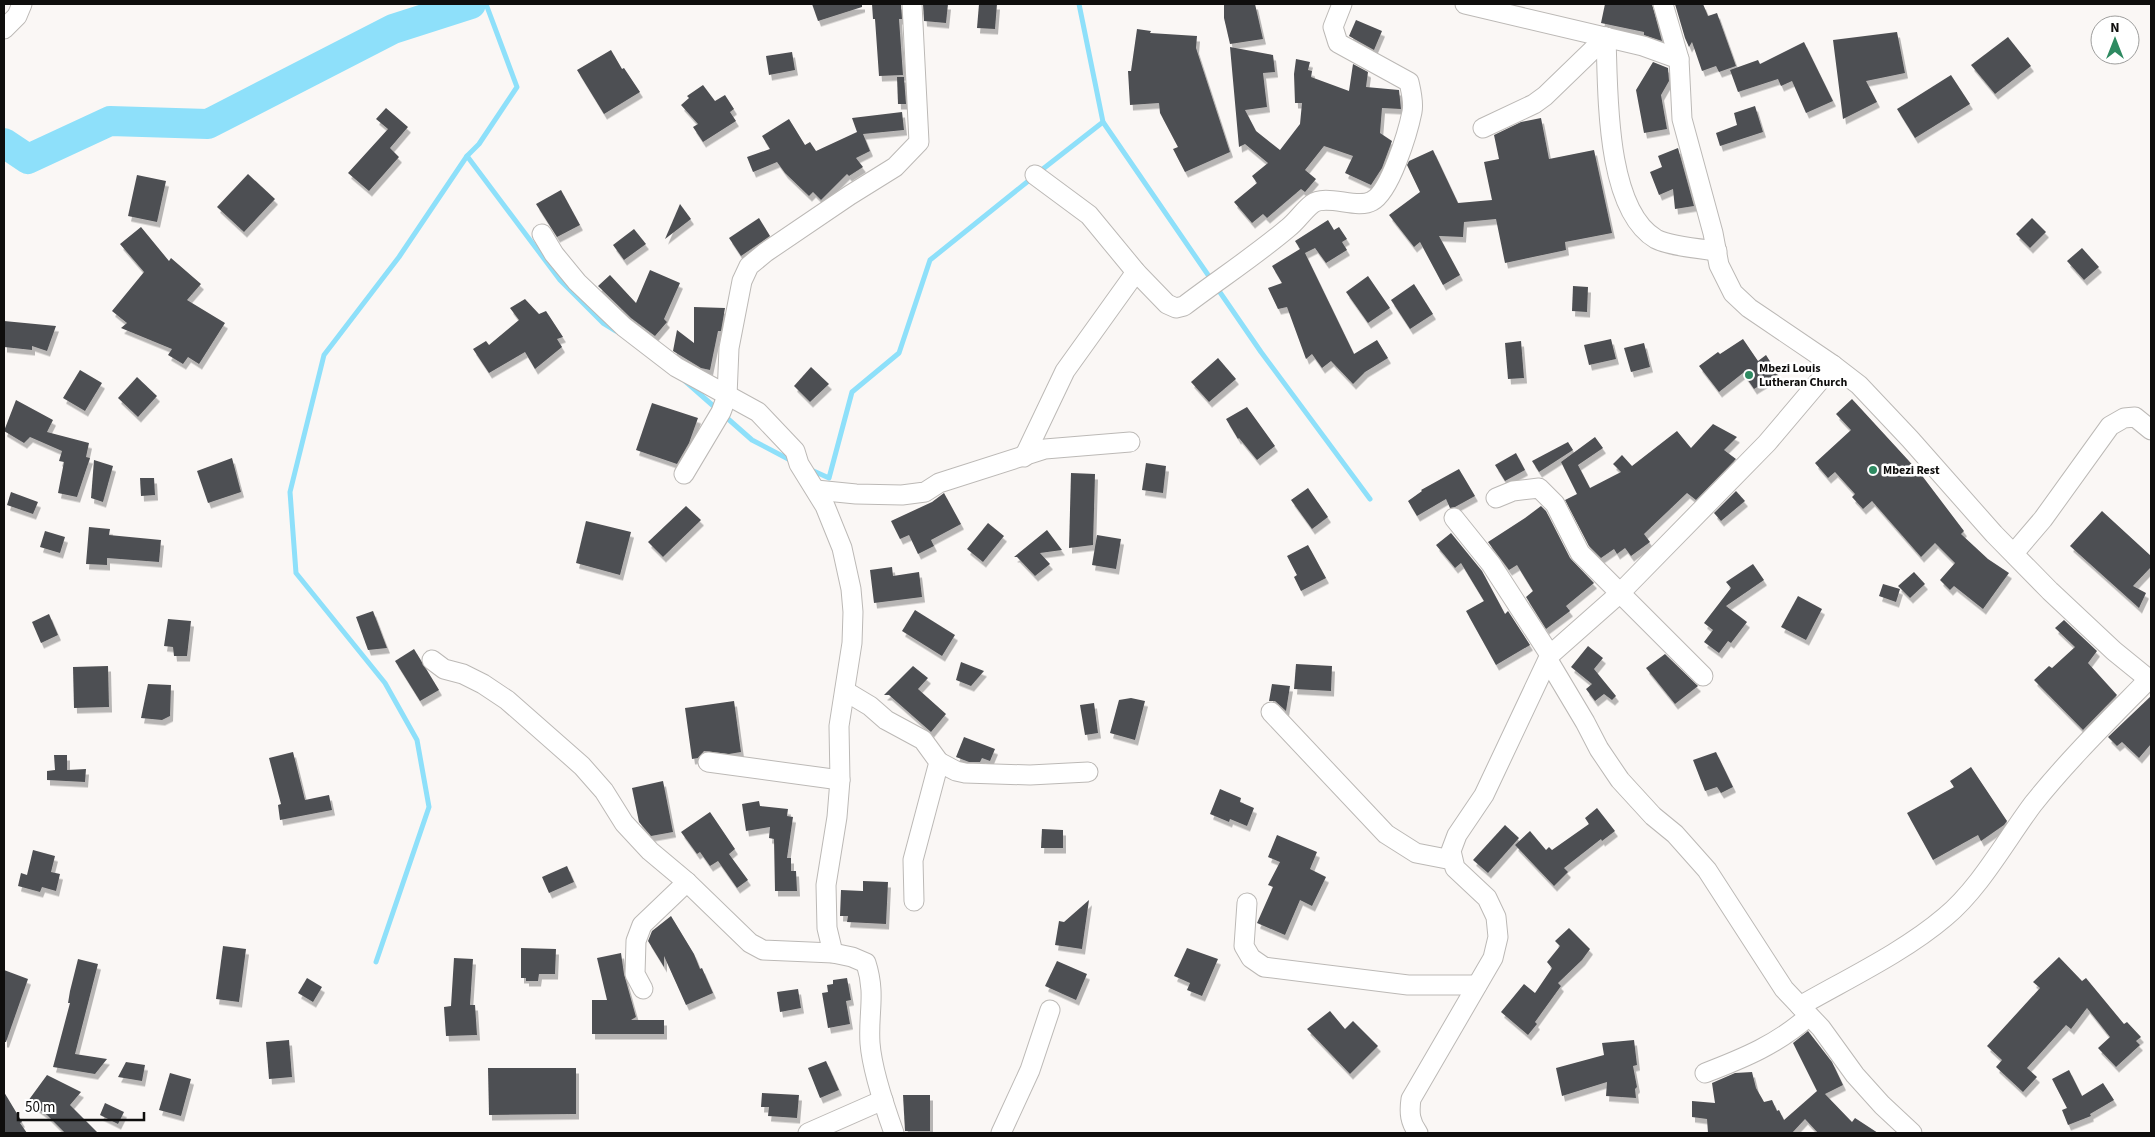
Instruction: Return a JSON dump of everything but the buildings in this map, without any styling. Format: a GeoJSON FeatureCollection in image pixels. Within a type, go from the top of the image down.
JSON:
{"type":"FeatureCollection","features":[{"type":"Feature","properties":{"kind":"street"},"geometry":{"type":"LineString","coordinates":[[4,29],[17,16],[22,4]]}},
{"type":"Feature","properties":{"kind":"street"},"geometry":{"type":"LineString","coordinates":[[684,474],[721,412],[727,396],[729,348],[742,281],[749,266],[766,252],[842,200],[895,167],[919,142],[912,4]]}},
{"type":"Feature","properties":{"kind":"street"},"geometry":{"type":"LineString","coordinates":[[1035,175],[1090,215],[1136,272],[1167,304],[1176,308],[1184,306],[1289,227],[1314,202],[1322,200],[1372,202],[1385,188],[1397,161],[1413,111],[1413,95],[1409,82],[1338,43],[1334,27],[1342,4]]}},
{"type":"Feature","properties":{"kind":"street"},"geometry":{"type":"LineString","coordinates":[[1465,4],[1643,46],[1679,59]]}},
{"type":"Feature","properties":{"kind":"street"},"geometry":{"type":"LineString","coordinates":[[1663,4],[1679,59],[1682,119],[1724,278],[1733,293],[1744,303],[1833,365],[1858,386],[1898,426],[1994,534],[2050,591],[2150,680],[2098,732],[2034,804],[2008,842],[1963,898],[1945,917],[1805,1011],[1789,1034],[1746,1058],[1705,1073]]}},
{"type":"Feature","properties":{"kind":"street"},"geometry":{"type":"LineString","coordinates":[[1483,128],[1534,104],[1545,96],[1606,37]]}},
{"type":"Feature","properties":{"kind":"street"},"geometry":{"type":"LineString","coordinates":[[1606,37],[1610,126],[1615,162],[1630,210],[1638,223],[1657,240],[1717,251]]}},
{"type":"Feature","properties":{"kind":"street"},"geometry":{"type":"LineString","coordinates":[[542,234],[560,261],[606,312],[676,367],[758,412],[795,451],[799,464],[816,490],[842,548],[851,589],[852,643],[845,691],[840,710],[840,780],[834,841],[826,885],[827,928],[833,953]]}},
{"type":"Feature","properties":{"kind":"street"},"geometry":{"type":"LineString","coordinates":[[1024,457],[1065,371],[1136,272]]}},
{"type":"Feature","properties":{"kind":"street"},"geometry":{"type":"LineString","coordinates":[[1418,1133],[1412,1125],[1409,1112],[1411,1099],[1493,958],[1498,937],[1496,917],[1487,898],[1455,868],[1452,860],[1452,843],[1484,796],[1549,658],[1619,594],[1766,443],[1833,365]]}},
{"type":"Feature","properties":{"kind":"street"},"geometry":{"type":"LineString","coordinates":[[2014,553],[2043,519],[2110,426],[2124,418],[2135,418],[2151,430]]}},
{"type":"Feature","properties":{"kind":"street"},"geometry":{"type":"LineString","coordinates":[[816,490],[889,495],[925,492],[939,483],[1045,449],[1130,442]]}},
{"type":"Feature","properties":{"kind":"street"},"geometry":{"type":"LineString","coordinates":[[1496,498],[1513,491],[1538,488],[1555,504],[1580,553],[1703,676]]}},
{"type":"Feature","properties":{"kind":"street"},"geometry":{"type":"LineString","coordinates":[[1454,518],[1491,564],[1549,658],[1598,749],[1620,780],[1653,816],[1675,834],[1707,870],[1784,989],[1821,1028],[1855,1075],[1882,1105],[1912,1133]]}},
{"type":"Feature","properties":{"kind":"street"},"geometry":{"type":"LineString","coordinates":[[432,660],[448,671],[462,674],[483,684],[530,719],[582,766],[604,791],[624,823],[650,851],[687,882],[750,943],[763,950],[833,953],[852,956],[866,963],[872,984],[870,1044],[883,1100],[894,1133]]}},
{"type":"Feature","properties":{"kind":"street"},"geometry":{"type":"LineString","coordinates":[[845,691],[870,706],[886,720],[923,740],[938,762],[956,771],[965,773],[1030,775],[1088,772]]}},
{"type":"Feature","properties":{"kind":"street"},"geometry":{"type":"LineString","coordinates":[[1271,712],[1386,834],[1416,853],[1452,860]]}},
{"type":"Feature","properties":{"kind":"street"},"geometry":{"type":"LineString","coordinates":[[708,762],[840,780]]}},
{"type":"Feature","properties":{"kind":"street"},"geometry":{"type":"LineString","coordinates":[[914,901],[913,860],[938,762]]}},
{"type":"Feature","properties":{"kind":"street"},"geometry":{"type":"LineString","coordinates":[[643,988],[635,974],[636,941],[642,925],[687,882]]}},
{"type":"Feature","properties":{"kind":"street"},"geometry":{"type":"LineString","coordinates":[[1247,903],[1244,946],[1251,958],[1264,967],[1408,985],[1477,985]]}},
{"type":"Feature","properties":{"kind":"street"},"geometry":{"type":"LineString","coordinates":[[1001,1133],[1030,1070],[1050,1010]]}},
{"type":"Feature","properties":{"kind":"street"},"geometry":{"type":"LineString","coordinates":[[808,1133],[883,1100]]}},
{"type":"Feature","properties":{"kind":"waterway"},"geometry":{"type":"LineString","coordinates":[[4,143],[28,159],[110,121],[208,124],[393,29],[471,4]]}},
{"type":"Feature","properties":{"kind":"waterway"},"geometry":{"type":"LineString","coordinates":[[376,962],[429,807],[417,740],[385,683],[296,573],[290,492],[324,355],[399,257],[467,156],[479,144],[517,87],[486,4]]}},
{"type":"Feature","properties":{"kind":"waterway"},"geometry":{"type":"LineString","coordinates":[[1079,4],[1103,122],[1261,352],[1370,499]]}},
{"type":"Feature","properties":{"kind":"waterway"},"geometry":{"type":"LineString","coordinates":[[1039,172],[1103,122]]}},
{"type":"Feature","properties":{"kind":"waterway"},"geometry":{"type":"LineString","coordinates":[[467,156],[560,280],[603,323],[616,331]]}},
{"type":"Feature","properties":{"kind":"waterway"},"geometry":{"type":"LineString","coordinates":[[809,469],[829,478],[852,392],[899,353],[930,260],[1032,178]]}},
{"type":"Feature","properties":{"kind":"waterway"},"geometry":{"type":"LineString","coordinates":[[685,381],[752,440],[792,461]]}},
{"type":"Feature","properties":{"kind":"place","name":"Mbezi Louis Lutheran Church"},"geometry":{"type":"Point","coordinates":[1749,375]}},
{"type":"Feature","properties":{"kind":"place","name":"Mbezi Rest"},"geometry":{"type":"Point","coordinates":[1873,470]}}]}
